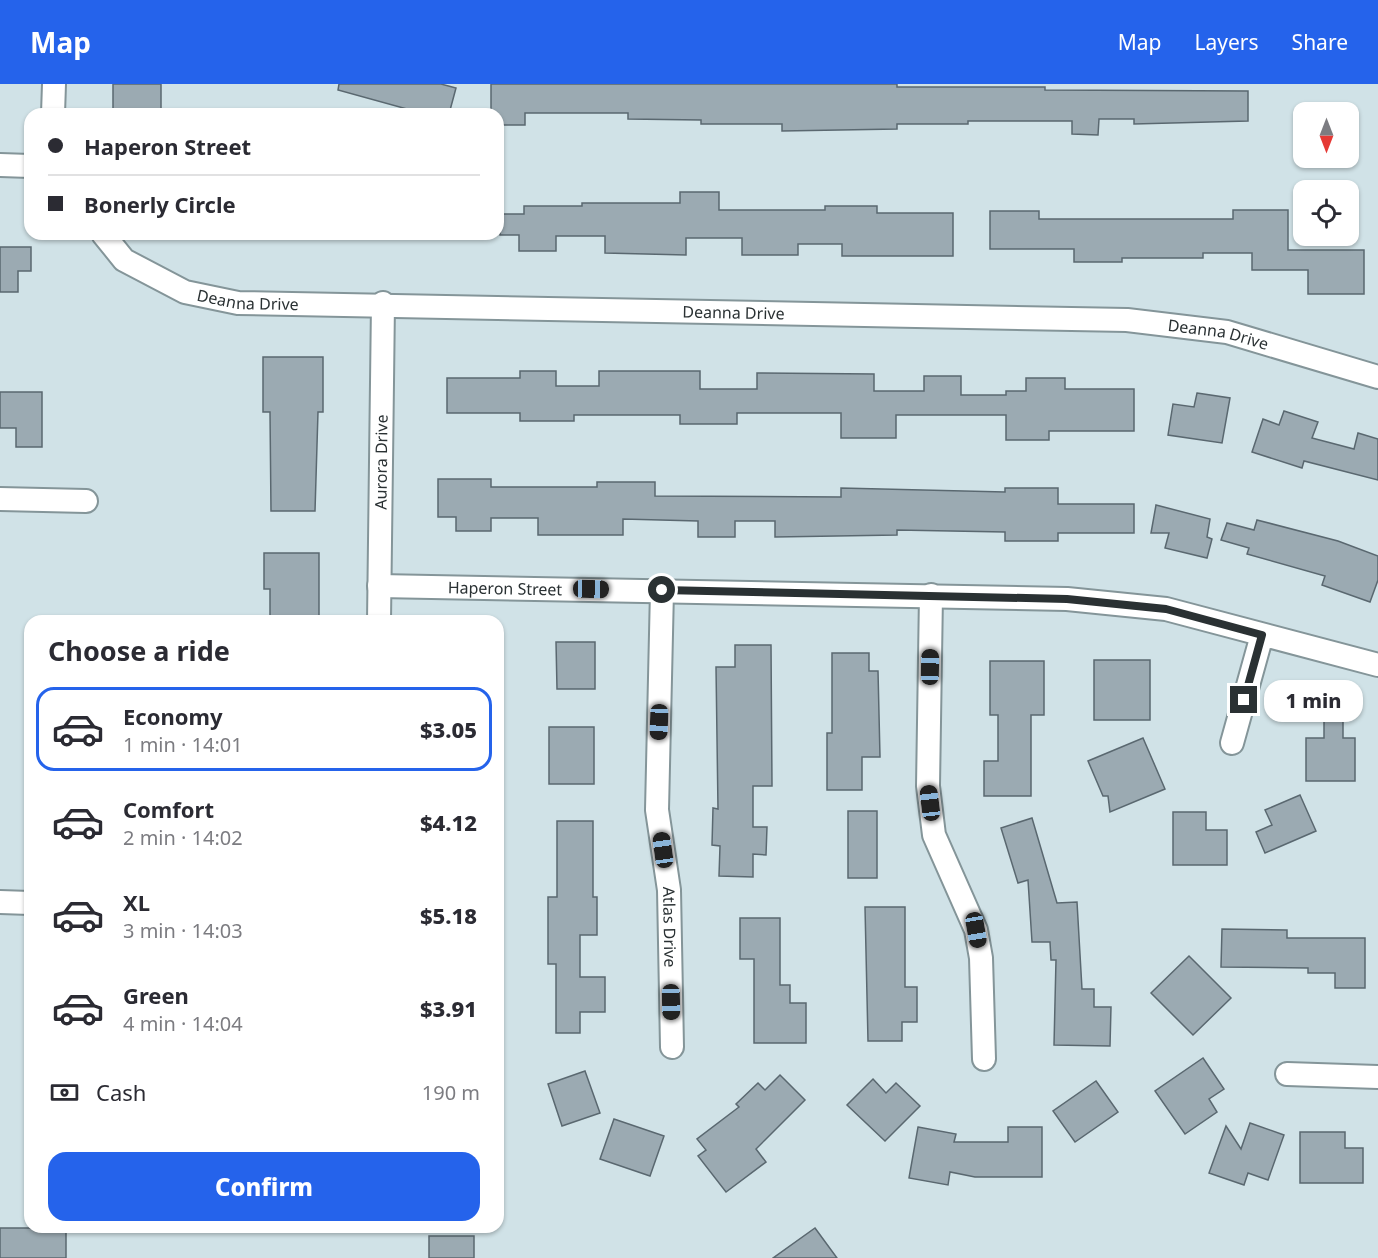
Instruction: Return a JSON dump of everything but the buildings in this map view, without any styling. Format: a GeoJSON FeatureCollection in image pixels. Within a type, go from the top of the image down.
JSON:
{"type":"FeatureCollection","features":[{"type":"Feature","properties":{"kind":"street"},"geometry":{"type":"LineString","coordinates":[[53,108],[54,84]]}},
{"type":"Feature","properties":{"kind":"street"},"geometry":{"type":"LineString","coordinates":[[0,165],[24,166]]}},
{"type":"Feature","properties":{"kind":"street","name":"Deanna Drive"},"geometry":{"type":"LineString","coordinates":[[108,240],[124,260],[185,292],[238,303],[383,303],[1126,320],[1227,332],[1378,377]]}},
{"type":"Feature","properties":{"kind":"street","name":"Aurora Drive"},"geometry":{"type":"LineString","coordinates":[[379,615],[383,303]]}},
{"type":"Feature","properties":{"kind":"street"},"geometry":{"type":"LineString","coordinates":[[0,499],[86,501]]}},
{"type":"Feature","properties":{"kind":"street","name":"Haperon Street"},"geometry":{"type":"LineString","coordinates":[[379,586],[1067,599],[1166,609],[1378,665]]}},
{"type":"Feature","properties":{"kind":"street","name":"Atlas Drive"},"geometry":{"type":"LineString","coordinates":[[662,590],[657,810],[669,890],[672,1047]]}},
{"type":"Feature","properties":{"kind":"street"},"geometry":{"type":"LineString","coordinates":[[931,595],[928,786],[934,835],[976,930],[981,958],[984,1059]]}},
{"type":"Feature","properties":{"kind":"street"},"geometry":{"type":"LineString","coordinates":[[1232,743],[1262,635]]}},
{"type":"Feature","properties":{"kind":"street"},"geometry":{"type":"LineString","coordinates":[[0,902],[24,903]]}},
{"type":"Feature","properties":{"kind":"street"},"geometry":{"type":"LineString","coordinates":[[1287,1074],[1378,1077]]}},
{"type":"Feature","properties":{"kind":"route"},"geometry":{"type":"LineString","coordinates":[[662,590],[1067,599],[1166,609],[1262,635],[1244,700]]}}]}
